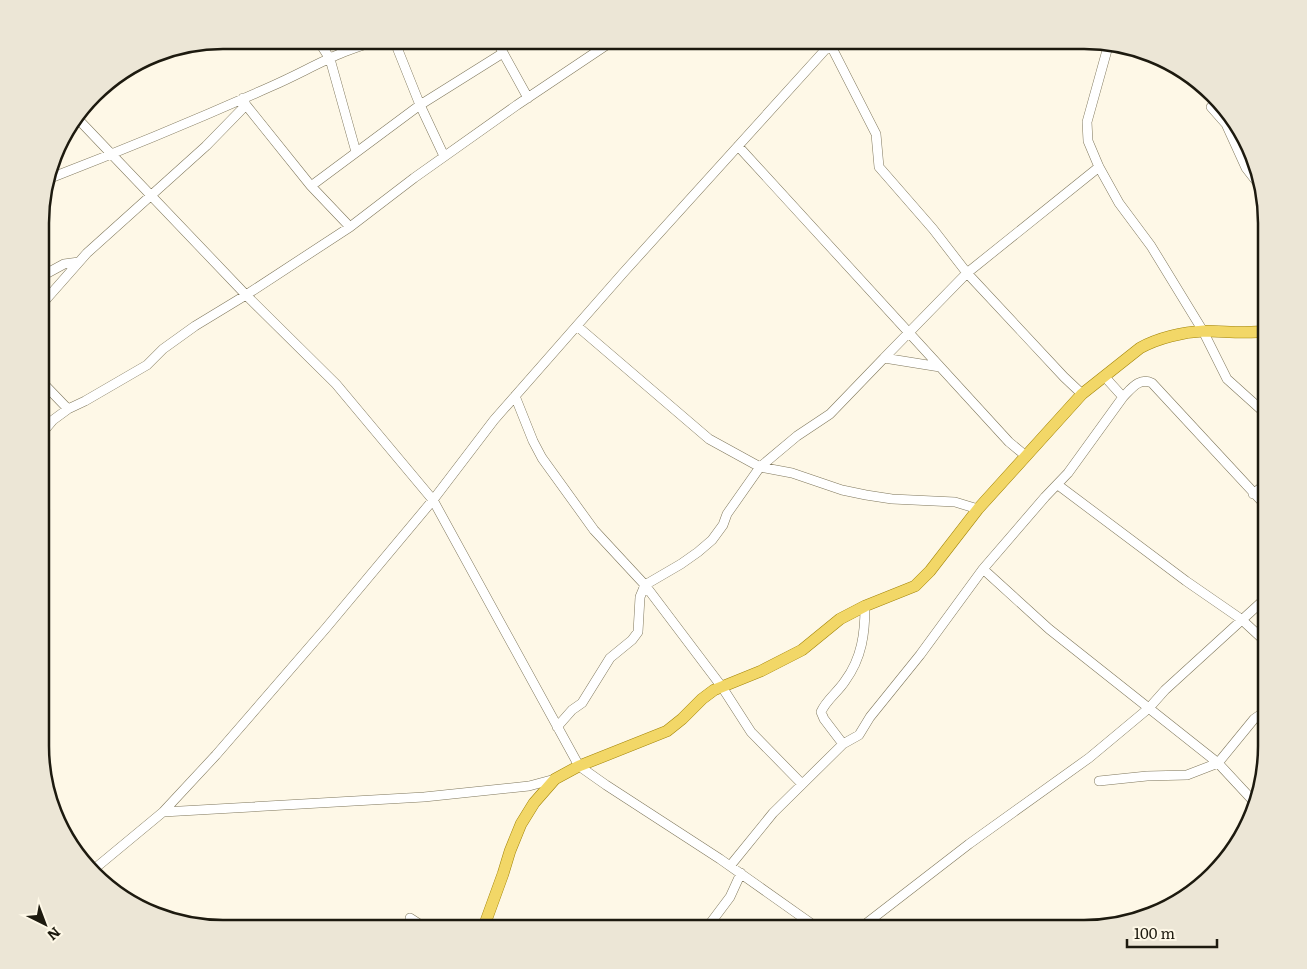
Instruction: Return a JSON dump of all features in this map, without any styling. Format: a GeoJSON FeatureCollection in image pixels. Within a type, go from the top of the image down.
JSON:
{"type":"FeatureCollection","features":[{"type":"Feature","properties":{"kind":"main road"},"geometry":{"type":"LineString","coordinates":[[486,920],[521,824],[534,803],[555,779],[579,766],[667,731],[702,699],[722,687],[761,671],[802,650],[840,619],[865,606],[915,586],[930,571],[978,509],[1082,394],[1140,348],[1150,342],[1167,337],[1203,331],[1258,332]]}},
{"type":"Feature","properties":{"kind":"street"},"geometry":{"type":"LineString","coordinates":[[324,49],[330,59],[356,152]]}},
{"type":"Feature","properties":{"kind":"street"},"geometry":{"type":"LineString","coordinates":[[56,176],[245,102],[352,49]]}},
{"type":"Feature","properties":{"kind":"street"},"geometry":{"type":"LineString","coordinates":[[398,49],[420,105],[444,156]]}},
{"type":"Feature","properties":{"kind":"street"},"geometry":{"type":"LineString","coordinates":[[501,49],[528,98]]}},
{"type":"Feature","properties":{"kind":"street"},"geometry":{"type":"LineString","coordinates":[[49,425],[68,409],[86,401],[147,365],[163,350],[195,326],[350,227],[444,156],[601,49]]}},
{"type":"Feature","properties":{"kind":"street"},"geometry":{"type":"LineString","coordinates":[[97,866],[163,812],[216,755],[326,628],[432,500],[494,420],[826,49]]}},
{"type":"Feature","properties":{"kind":"street"},"geometry":{"type":"LineString","coordinates":[[835,49],[876,134],[879,168],[933,229],[967,273],[1082,394]]}},
{"type":"Feature","properties":{"kind":"street"},"geometry":{"type":"LineString","coordinates":[[1107,51],[1087,122],[1088,141],[1099,167],[1119,203],[1151,246],[1203,331],[1227,379],[1258,407]]}},
{"type":"Feature","properties":{"kind":"street"},"geometry":{"type":"LineString","coordinates":[[310,186],[420,105],[503,53]]}},
{"type":"Feature","properties":{"kind":"street"},"geometry":{"type":"LineString","coordinates":[[245,102],[310,186],[350,227]]}},
{"type":"Feature","properties":{"kind":"street"},"geometry":{"type":"LineString","coordinates":[[49,296],[80,262],[151,194],[211,141],[245,102]]}},
{"type":"Feature","properties":{"kind":"street"},"geometry":{"type":"LineString","coordinates":[[1211,106],[1226,124],[1246,168],[1251,174]]}},
{"type":"Feature","properties":{"kind":"street"},"geometry":{"type":"LineString","coordinates":[[81,122],[246,295],[336,384],[432,500],[579,766],[730,866],[806,920]]}},
{"type":"Feature","properties":{"kind":"street"},"geometry":{"type":"LineString","coordinates":[[738,146],[1009,442],[1026,456]]}},
{"type":"Feature","properties":{"kind":"street"},"geometry":{"type":"LineString","coordinates":[[557,727],[572,710],[582,703],[610,658],[632,640],[638,632],[640,597],[645,585],[681,564],[712,540],[723,525],[727,514],[760,467],[797,436],[830,414],[967,273],[1099,167]]}},
{"type":"Feature","properties":{"kind":"street"},"geometry":{"type":"LineString","coordinates":[[49,272],[64,264],[80,262]]}},
{"type":"Feature","properties":{"kind":"street"},"geometry":{"type":"LineString","coordinates":[[577,326],[710,439],[760,467],[792,473],[842,490],[866,495],[892,499],[955,502],[978,509]]}},
{"type":"Feature","properties":{"kind":"street"},"geometry":{"type":"LineString","coordinates":[[884,358],[940,367]]}},
{"type":"Feature","properties":{"kind":"street"},"geometry":{"type":"LineString","coordinates":[[1104,376],[1123,397]]}},
{"type":"Feature","properties":{"kind":"street"},"geometry":{"type":"LineString","coordinates":[[730,866],[773,813],[842,744],[860,735],[870,717],[920,655],[983,569],[1045,497],[1058,485],[1090,446],[1123,397],[1140,382],[1146,380],[1152,383],[1170,400],[1258,499]]}},
{"type":"Feature","properties":{"kind":"street"},"geometry":{"type":"LineString","coordinates":[[49,389],[68,409]]}},
{"type":"Feature","properties":{"kind":"street"},"geometry":{"type":"LineString","coordinates":[[515,396],[542,458],[594,530],[645,585],[722,687],[751,732],[802,784]]}},
{"type":"Feature","properties":{"kind":"street"},"geometry":{"type":"LineString","coordinates":[[1058,485],[1186,581],[1241,619],[1258,635]]}},
{"type":"Feature","properties":{"kind":"street"},"geometry":{"type":"LineString","coordinates":[[1253,494],[1258,490]]}},
{"type":"Feature","properties":{"kind":"street"},"geometry":{"type":"LineString","coordinates":[[983,569],[1049,629],[1218,764],[1250,798]]}},
{"type":"Feature","properties":{"kind":"street"},"geometry":{"type":"LineString","coordinates":[[871,920],[969,844],[1089,758],[1149,708],[1164,690],[1258,605]]}},
{"type":"Feature","properties":{"kind":"street"},"geometry":{"type":"LineString","coordinates":[[842,744],[821,712],[847,679],[862,646],[865,630],[865,606]]}},
{"type":"Feature","properties":{"kind":"street"},"geometry":{"type":"LineString","coordinates":[[1099,781],[1187,774],[1218,764],[1258,716]]}},
{"type":"Feature","properties":{"kind":"street"},"geometry":{"type":"LineString","coordinates":[[163,812],[424,797],[529,786],[555,779]]}},
{"type":"Feature","properties":{"kind":"street"},"geometry":{"type":"LineString","coordinates":[[713,920],[730,898],[740,873]]}}]}
